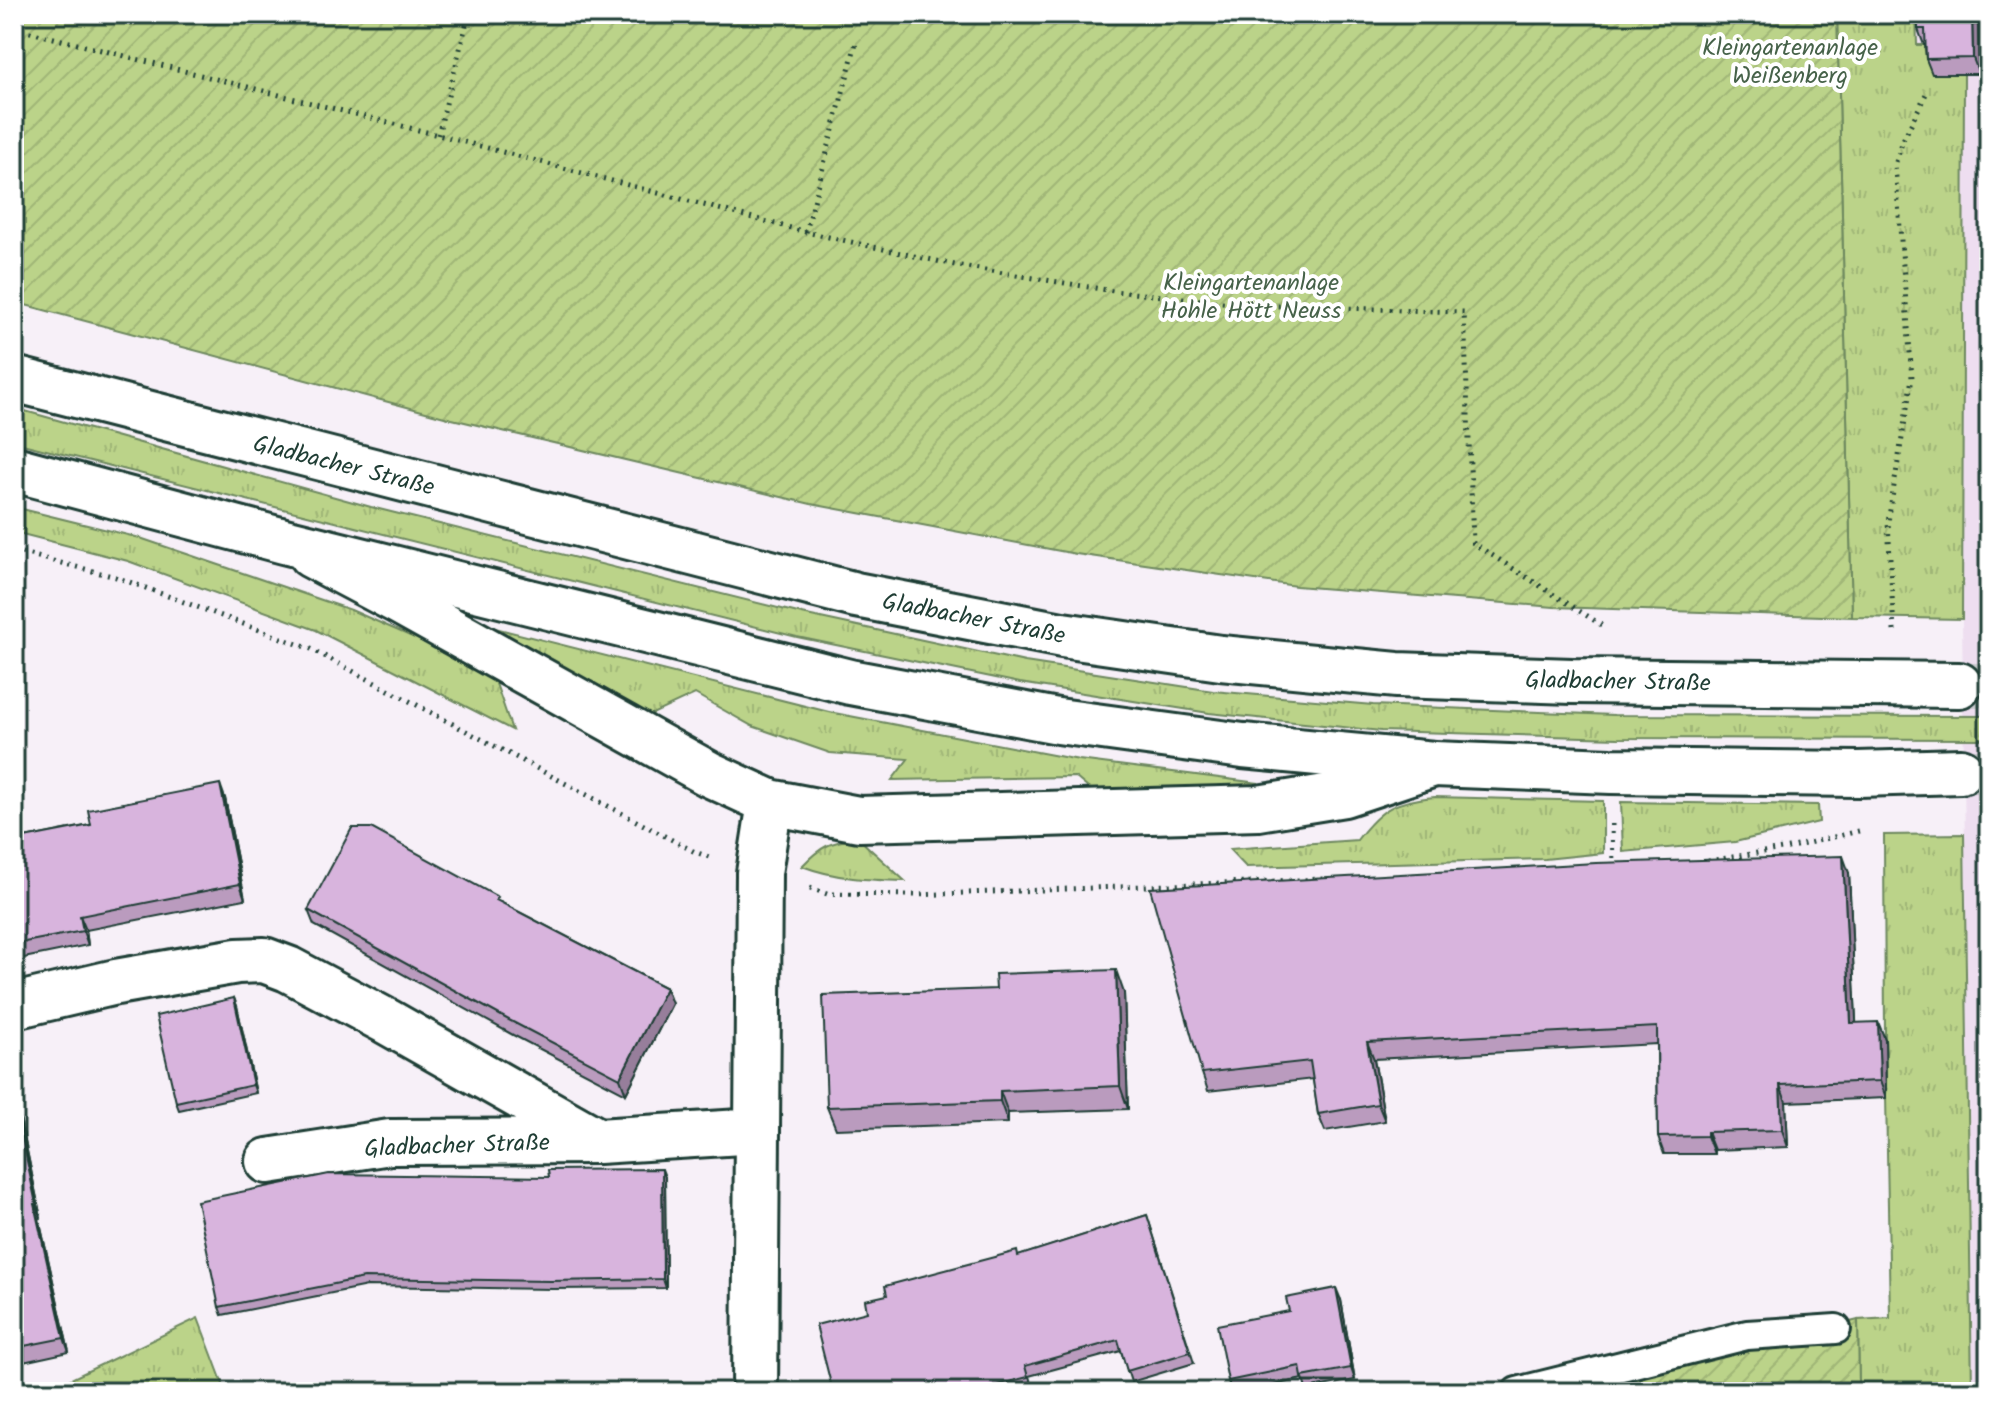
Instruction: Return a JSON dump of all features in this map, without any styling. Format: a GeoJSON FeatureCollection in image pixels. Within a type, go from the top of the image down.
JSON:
{"type":"FeatureCollection","features":[{"type":"Feature","properties":{"kind":"main road","name":"Gladbacher Straße"},"geometry":{"type":"LineString","coordinates":[[14,379],[841,592],[1062,635],[1221,658],[1397,675],[1572,681],[1959,685]]}},
{"type":"Feature","properties":{"kind":"main road"},"geometry":{"type":"LineString","coordinates":[[14,469],[284,541],[850,682],[1058,721],[1243,746],[1434,764],[1611,771],[1858,774],[1961,771]]}},
{"type":"Feature","properties":{"kind":"main road"},"geometry":{"type":"LineString","coordinates":[[284,541],[709,774],[770,802],[859,819],[1258,808],[1344,794],[1434,764]]}},
{"type":"Feature","properties":{"kind":"main road"},"geometry":{"type":"LineString","coordinates":[[755,1392],[759,873],[770,802]]}},
{"type":"Feature","properties":{"kind":"main road","name":"Gladbacher Straße"},"geometry":{"type":"LineString","coordinates":[[14,1006],[131,980],[237,961],[264,960],[288,969],[386,1021],[598,1141]]}},
{"type":"Feature","properties":{"kind":"main road","name":"Gladbacher Straße"},"geometry":{"type":"LineString","coordinates":[[268,1161],[390,1142],[598,1141],[757,1131]]}},
{"type":"Feature","properties":{"kind":"lane"},"geometry":{"type":"LineString","coordinates":[[1517,1392],[1747,1335],[1836,1329]]}},
{"type":"Feature","properties":{"kind":"path"},"geometry":{"type":"LineString","coordinates":[[438,135],[469,14]]}},
{"type":"Feature","properties":{"kind":"path"},"geometry":{"type":"LineString","coordinates":[[14,28],[806,232],[955,265],[1113,291],[1251,305],[1464,312],[1473,543],[1614,633]]}},
{"type":"Feature","properties":{"kind":"path"},"geometry":{"type":"LineString","coordinates":[[806,232],[856,43]]}},
{"type":"Feature","properties":{"kind":"path"},"geometry":{"type":"LineString","coordinates":[[1894,636],[1888,522],[1912,378],[1895,165],[1903,140],[1926,94]]}},
{"type":"Feature","properties":{"kind":"path"},"geometry":{"type":"LineString","coordinates":[[14,551],[116,577],[311,649],[695,852],[827,894],[900,895],[1328,879]]}},
{"type":"Feature","properties":{"kind":"path"},"geometry":{"type":"LineString","coordinates":[[1696,863],[1788,848],[1872,829]]}},
{"type":"Feature","properties":{"kind":"path"},"geometry":{"type":"LineString","coordinates":[[1613,867],[1627,867]]}},
{"type":"Feature","properties":{"kind":"shaded area"},"geometry":{"type":"Polygon","coordinates":[[[1916,14],[1989,14],[1989,1392],[1972,1392],[1962,619],[1964,75],[1932,74],[1917,45],[1916,14]]]}},
{"type":"Feature","properties":{"kind":"green space","name":"Kleingartenanlage Hohle Hött Neuss"},"geometry":{"type":"Polygon","coordinates":[[[14,14],[1837,14],[1852,617],[1554,607],[1296,586],[1076,554],[811,504],[452,419],[14,302],[14,14]]]}},
{"type":"Feature","properties":{"kind":"green space"},"geometry":{"type":"Polygon","coordinates":[[[1837,14],[1916,14],[1917,45],[1931,45],[1964,74],[1962,619],[1852,617],[1837,14]]]}},
{"type":"Feature","properties":{"kind":"green space"},"geometry":{"type":"Polygon","coordinates":[[[14,408],[371,507],[802,614],[1025,662],[1213,691],[1373,705],[1614,715],[1989,716],[1989,739],[1618,738],[1381,731],[1209,713],[1020,683],[797,637],[14,442],[14,408]]]}},
{"type":"Feature","properties":{"kind":"green space"},"geometry":{"type":"Polygon","coordinates":[[[14,507],[140,538],[351,610],[492,672],[512,730],[316,630],[128,561],[14,532],[14,507]]]}},
{"type":"Feature","properties":{"kind":"green space"},"geometry":{"type":"Polygon","coordinates":[[[471,622],[829,712],[1079,760],[1258,783],[1259,791],[1101,799],[1075,777],[892,780],[908,759],[830,753],[752,726],[695,694],[646,717],[471,622]]]}},
{"type":"Feature","properties":{"kind":"green space"},"geometry":{"type":"Polygon","coordinates":[[[1435,797],[1603,801],[1603,853],[1545,859],[1246,867],[1229,849],[1357,840],[1374,820],[1390,808],[1435,797]]]}},
{"type":"Feature","properties":{"kind":"green space"},"geometry":{"type":"Polygon","coordinates":[[[1621,802],[1818,805],[1819,822],[1735,842],[1623,852],[1621,802]]]}},
{"type":"Feature","properties":{"kind":"green space"},"geometry":{"type":"Polygon","coordinates":[[[1964,834],[1972,1392],[1859,1392],[1858,1320],[1890,1318],[1884,835],[1964,834]]]}},
{"type":"Feature","properties":{"kind":"green space"},"geometry":{"type":"Polygon","coordinates":[[[858,838],[905,881],[840,876],[802,866],[827,846],[858,838]]]}},
{"type":"Feature","properties":{"kind":"green space"},"geometry":{"type":"Polygon","coordinates":[[[198,1318],[226,1392],[44,1392],[198,1318]]]}},
{"type":"Feature","properties":{"kind":"green space"},"geometry":{"type":"Polygon","coordinates":[[[1858,1320],[1859,1392],[1535,1392],[1838,1325],[1858,1320]]]}},
{"type":"Feature","properties":{"kind":"building"},"geometry":{"type":"Polygon","coordinates":[[[1918,14],[1972,14],[1973,58],[1926,59],[1925,29],[1918,29],[1918,14]]]}},
{"type":"Feature","properties":{"kind":"building"},"geometry":{"type":"Polygon","coordinates":[[[220,784],[240,884],[80,916],[83,931],[14,944],[14,840],[91,825],[88,810],[220,784]]]}},
{"type":"Feature","properties":{"kind":"building"},"geometry":{"type":"Polygon","coordinates":[[[352,828],[371,828],[498,897],[496,900],[666,988],[620,1078],[308,910],[352,828]]]}},
{"type":"Feature","properties":{"kind":"building"},"geometry":{"type":"Polygon","coordinates":[[[1843,856],[1851,1023],[1878,1022],[1880,1081],[1780,1085],[1782,1130],[1707,1132],[1707,1136],[1658,1137],[1657,1027],[1367,1042],[1378,1104],[1318,1114],[1310,1061],[1202,1073],[1150,888],[1596,863],[1843,856]]]}},
{"type":"Feature","properties":{"kind":"building"},"geometry":{"type":"Polygon","coordinates":[[[1116,970],[1120,1086],[1000,1091],[1000,1101],[827,1107],[823,995],[996,989],[995,974],[1116,970]]]}},
{"type":"Feature","properties":{"kind":"building"},"geometry":{"type":"Polygon","coordinates":[[[234,998],[253,1085],[176,1102],[156,1016],[234,998]]]}},
{"type":"Feature","properties":{"kind":"building"},"geometry":{"type":"Polygon","coordinates":[[[14,1099],[64,1338],[14,1348],[14,1099]]]}},
{"type":"Feature","properties":{"kind":"building"},"geometry":{"type":"Polygon","coordinates":[[[662,1169],[663,1279],[364,1278],[219,1307],[197,1201],[329,1174],[549,1177],[548,1170],[662,1169]]]}},
{"type":"Feature","properties":{"kind":"building"},"geometry":{"type":"Polygon","coordinates":[[[1147,1215],[1190,1352],[1127,1371],[1118,1340],[1025,1366],[1028,1377],[969,1392],[888,1392],[887,1389],[833,1392],[816,1325],[867,1312],[865,1300],[887,1295],[885,1286],[1017,1251],[1018,1256],[1147,1215]]]}},
{"type":"Feature","properties":{"kind":"building"},"geometry":{"type":"Polygon","coordinates":[[[1336,1288],[1351,1368],[1302,1377],[1300,1366],[1228,1381],[1217,1325],[1289,1311],[1286,1298],[1336,1288]]]}},
{"type":"Feature","properties":{"kind":"tunnel"},"geometry":{"type":"LineString","coordinates":[[1959,685],[1989,685]]}},
{"type":"Feature","properties":{"kind":"tunnel"},"geometry":{"type":"LineString","coordinates":[[1961,771],[1989,771]]}},
{"type":"Feature","properties":{"kind":"park label","name":"Kleingartenanlage Weißenberg"},"geometry":{"type":"Point","coordinates":[1790,61]}}]}
